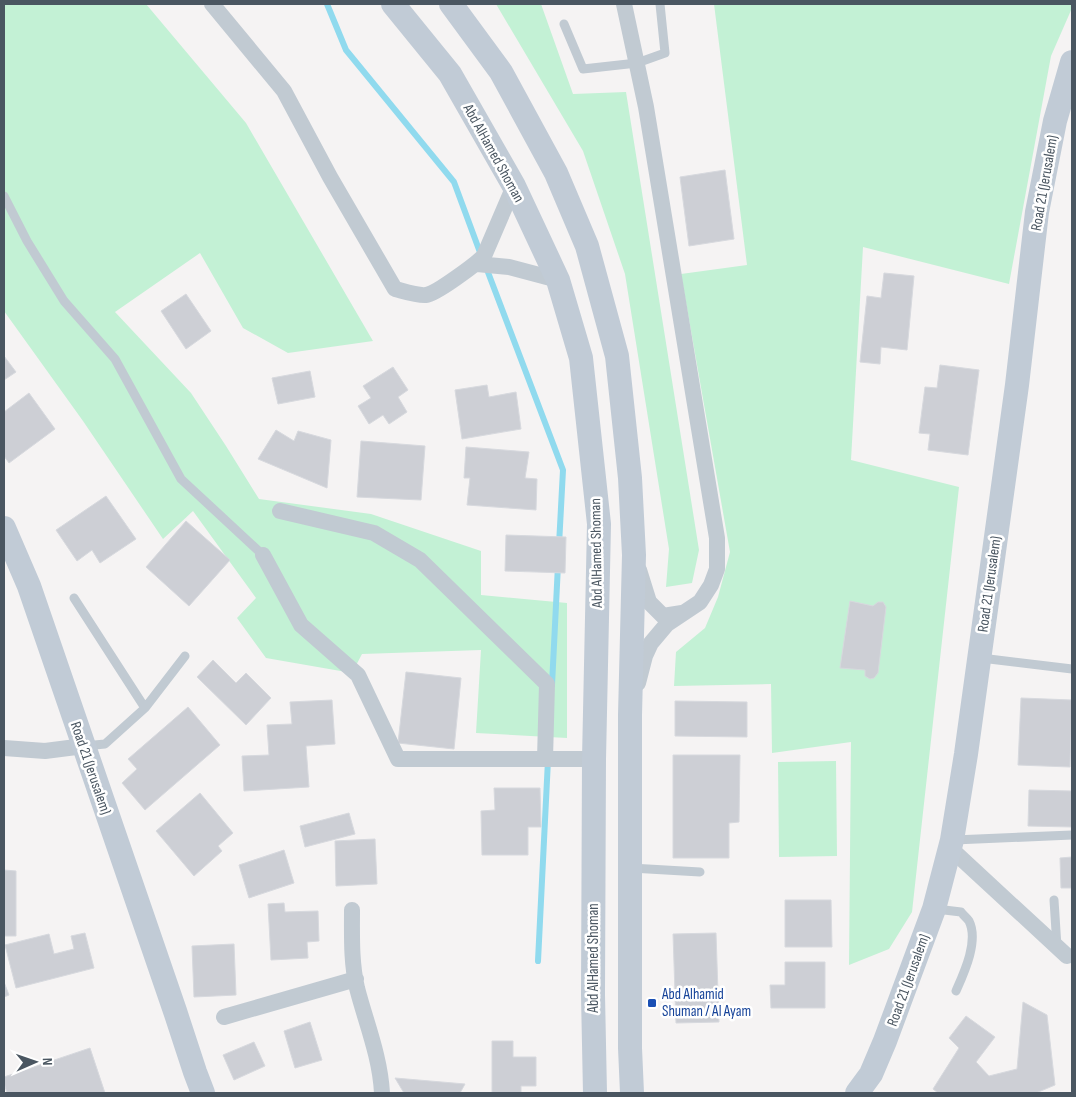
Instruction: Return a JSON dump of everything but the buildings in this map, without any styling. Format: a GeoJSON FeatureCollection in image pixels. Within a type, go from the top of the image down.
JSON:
{"type":"FeatureCollection","features":[{"type":"Feature","properties":{"kind":"main road","name":"Abd AlHamed Shoman"},"geometry":{"type":"LineString","coordinates":[[393,4],[450,74],[514,186],[558,280],[581,358],[599,524],[594,759],[593,995],[595,1093]]}},
{"type":"Feature","properties":{"kind":"main road"},"geometry":{"type":"LineString","coordinates":[[451,4],[501,72],[556,173],[587,246],[617,356],[630,478],[634,554],[630,715],[630,1048],[632,1093]]}},
{"type":"Feature","properties":{"kind":"main road","name":"Road 21 (Jerusalem)"},"geometry":{"type":"LineString","coordinates":[[857,1093],[871,1074],[879,1058],[934,909],[951,844],[966,754],[1018,376],[1037,212],[1055,121],[1072,62]]}},
{"type":"Feature","properties":{"kind":"main road","name":"Road 21 (Jerusalem)"},"geometry":{"type":"LineString","coordinates":[[4,528],[29,586],[203,1093]]}},
{"type":"Feature","properties":{"kind":"main road","name":"Road 21 (Jerusalem)"},"geometry":{"type":"LineString","coordinates":[[175,1011],[206,1072],[220,1093]]}},
{"type":"Feature","properties":{"kind":"main road"},"geometry":{"type":"LineString","coordinates":[[630,1048],[650,1093]]}},
{"type":"Feature","properties":{"kind":"street"},"geometry":{"type":"LineString","coordinates":[[212,4],[284,91],[330,177],[395,289],[426,295],[477,264],[484,256],[514,186]]}},
{"type":"Feature","properties":{"kind":"street"},"geometry":{"type":"LineString","coordinates":[[624,4],[646,107],[717,538],[717,569],[711,585],[700,602],[667,624],[651,642],[645,656],[630,715]]}},
{"type":"Feature","properties":{"kind":"street"},"geometry":{"type":"LineString","coordinates":[[477,264],[509,267],[558,280]]}},
{"type":"Feature","properties":{"kind":"street"},"geometry":{"type":"LineString","coordinates":[[280,511],[374,533],[420,560],[547,684],[545,759]]}},
{"type":"Feature","properties":{"kind":"street"},"geometry":{"type":"LineString","coordinates":[[634,554],[649,602],[663,616],[684,612]]}},
{"type":"Feature","properties":{"kind":"street"},"geometry":{"type":"LineString","coordinates":[[263,555],[301,625],[358,675],[398,760],[594,759]]}},
{"type":"Feature","properties":{"kind":"street"},"geometry":{"type":"LineString","coordinates":[[4,748],[45,751],[84,746]]}},
{"type":"Feature","properties":{"kind":"street"},"geometry":{"type":"LineString","coordinates":[[951,844],[1062,951]]}},
{"type":"Feature","properties":{"kind":"street"},"geometry":{"type":"LineString","coordinates":[[352,910],[352,954],[356,979],[376,1053],[382,1093]]}},
{"type":"Feature","properties":{"kind":"street"},"geometry":{"type":"LineString","coordinates":[[224,1018],[356,979]]}},
{"type":"Feature","properties":{"kind":"lane"},"geometry":{"type":"LineString","coordinates":[[564,24],[583,69],[636,63],[665,53],[660,4]]}},
{"type":"Feature","properties":{"kind":"lane"},"geometry":{"type":"LineString","coordinates":[[4,196],[27,241],[64,301],[115,359],[181,479],[263,555]]}},
{"type":"Feature","properties":{"kind":"lane"},"geometry":{"type":"LineString","coordinates":[[74,598],[145,708]]}},
{"type":"Feature","properties":{"kind":"lane"},"geometry":{"type":"LineString","coordinates":[[84,746],[105,744],[145,708],[185,656]]}},
{"type":"Feature","properties":{"kind":"lane"},"geometry":{"type":"LineString","coordinates":[[978,658],[1072,669]]}},
{"type":"Feature","properties":{"kind":"lane"},"geometry":{"type":"LineString","coordinates":[[951,844],[1072,835]]}},
{"type":"Feature","properties":{"kind":"lane"},"geometry":{"type":"LineString","coordinates":[[630,868],[700,872]]}},
{"type":"Feature","properties":{"kind":"lane"},"geometry":{"type":"LineString","coordinates":[[1054,900],[1062,951]]}},
{"type":"Feature","properties":{"kind":"lane"},"geometry":{"type":"LineString","coordinates":[[934,909],[961,912],[969,922],[972,937],[969,960],[956,991]]}},
{"type":"Feature","properties":{"kind":"green space"},"geometry":{"type":"Polygon","coordinates":[[[4,4],[146,4],[246,123],[373,341],[288,353],[243,328],[200,253],[115,312],[191,393],[259,499],[371,514],[481,551],[481,595],[567,603],[567,738],[476,733],[481,650],[362,654],[352,673],[266,658],[237,618],[256,598],[193,511],[163,539],[83,421],[4,311],[4,4]]]}},
{"type":"Feature","properties":{"kind":"green space"},"geometry":{"type":"Polygon","coordinates":[[[496,4],[541,4],[573,94],[626,92],[699,550],[692,583],[666,587],[669,549],[625,274],[583,151],[496,4]]]}},
{"type":"Feature","properties":{"kind":"green space"},"geometry":{"type":"Polygon","coordinates":[[[714,4],[1072,4],[1051,56],[1009,284],[863,247],[851,460],[959,487],[912,912],[889,949],[849,965],[851,742],[772,753],[771,684],[674,686],[676,652],[705,628],[718,597],[730,552],[681,274],[747,265],[714,4]]]}},
{"type":"Feature","properties":{"kind":"green space"},"geometry":{"type":"Polygon","coordinates":[[[836,761],[837,856],[779,857],[778,762],[836,761]]]}},
{"type":"Feature","properties":{"kind":"waterway"},"geometry":{"type":"LineString","coordinates":[[327,4],[346,50],[454,182],[481,255]]}},
{"type":"Feature","properties":{"kind":"waterway"},"geometry":{"type":"LineString","coordinates":[[486,267],[563,470],[559,545]]}},
{"type":"Feature","properties":{"kind":"waterway"},"geometry":{"type":"LineString","coordinates":[[552,685],[558,565]]}},
{"type":"Feature","properties":{"kind":"waterway"},"geometry":{"type":"LineString","coordinates":[[538,961],[548,760]]}},
{"type":"Feature","properties":{"kind":"place","name":"Abd Alhamid Shuman / Al Ayam"},"geometry":{"type":"Point","coordinates":[652,1003]}}]}
